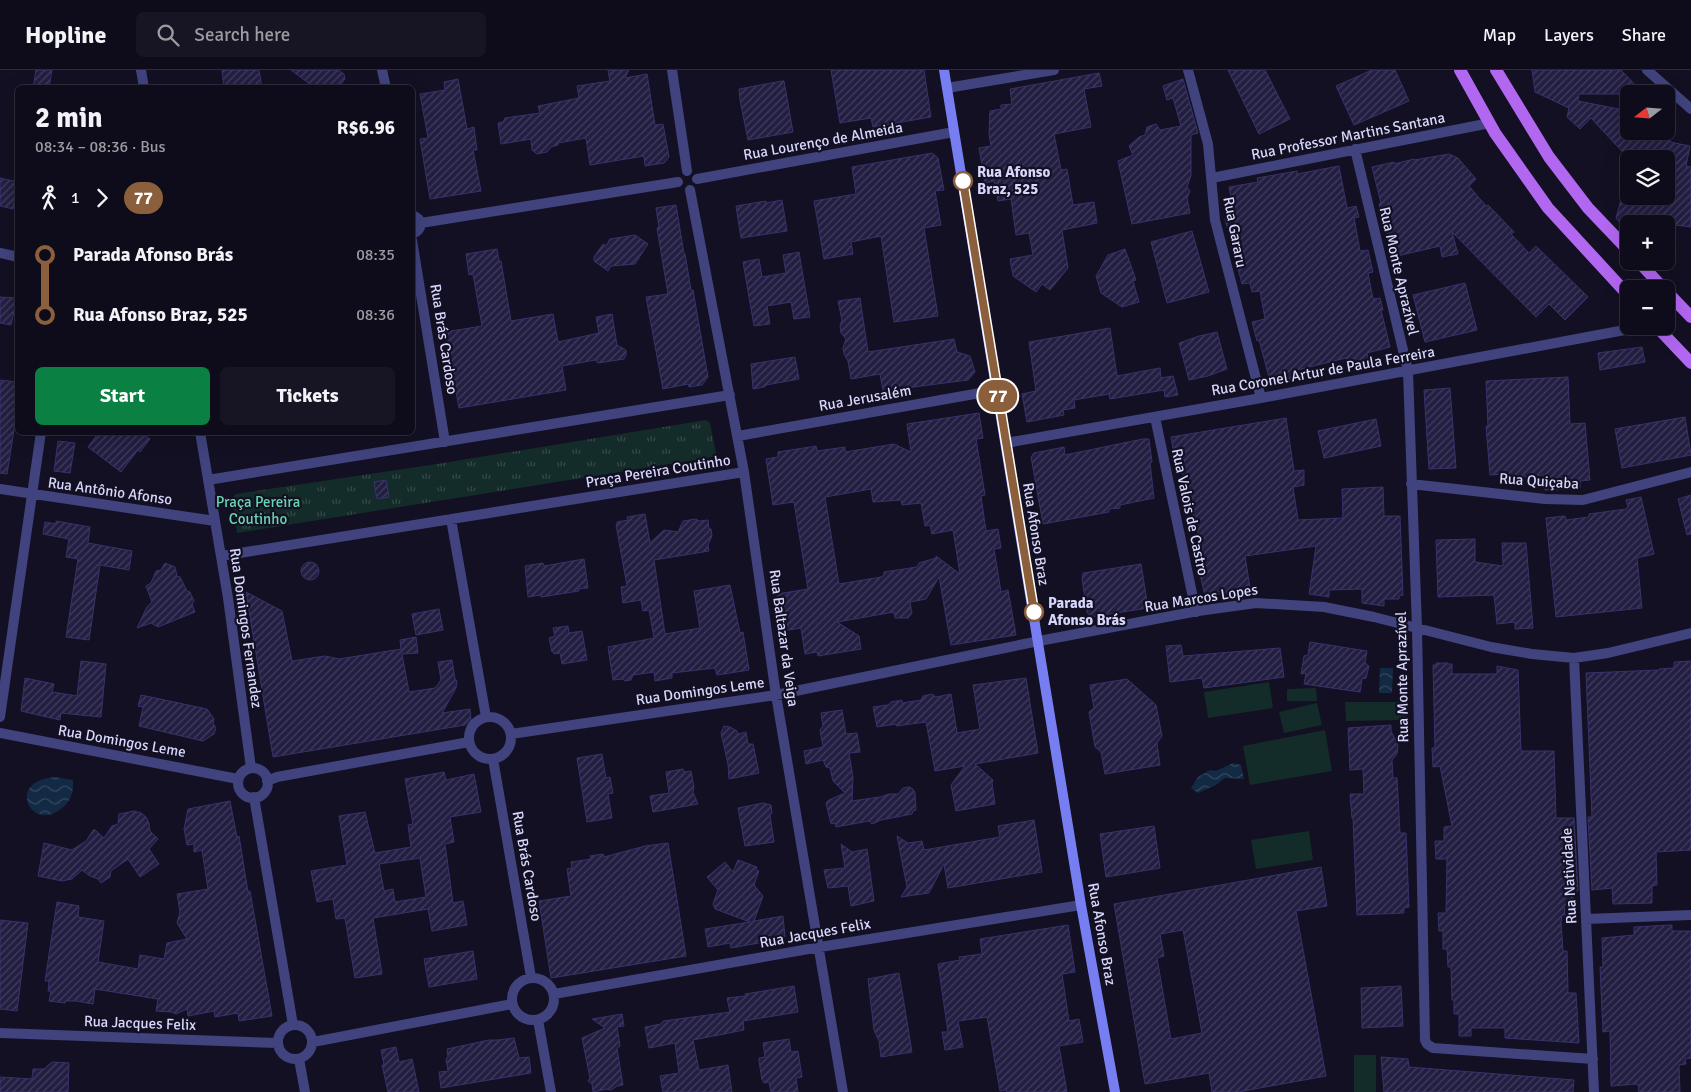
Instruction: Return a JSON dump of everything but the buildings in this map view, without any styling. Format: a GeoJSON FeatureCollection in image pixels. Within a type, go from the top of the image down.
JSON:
{"type":"FeatureCollection","features":[{"type":"Feature","properties":{"kind":"main road"},"geometry":{"type":"LineString","coordinates":[[1460,70],[1490,123],[1548,208],[1620,286]]}},
{"type":"Feature","properties":{"kind":"main road"},"geometry":{"type":"LineString","coordinates":[[1496,70],[1518,110],[1549,157],[1588,208],[1620,242]]}},
{"type":"Feature","properties":{"kind":"main road"},"geometry":{"type":"LineString","coordinates":[[1646,270],[1656,280]]}},
{"type":"Feature","properties":{"kind":"main road"},"geometry":{"type":"LineString","coordinates":[[1675,300],[1691,317]]}},
{"type":"Feature","properties":{"kind":"main road"},"geometry":{"type":"LineString","coordinates":[[1665,335],[1691,363]]}},
{"type":"Feature","properties":{"kind":"street"},"geometry":{"type":"LineString","coordinates":[[141,70],[144,85]]}},
{"type":"Feature","properties":{"kind":"street"},"geometry":{"type":"LineString","coordinates":[[382,70],[385,85]]}},
{"type":"Feature","properties":{"kind":"street"},"geometry":{"type":"LineString","coordinates":[[672,70],[687,171]]}},
{"type":"Feature","properties":{"kind":"street","name":"Rua Afonso Braz"},"geometry":{"type":"LineString","coordinates":[[944,70],[1081,904],[1115,1092]]}},
{"type":"Feature","properties":{"kind":"street"},"geometry":{"type":"LineString","coordinates":[[947,88],[1054,70]]}},
{"type":"Feature","properties":{"kind":"street","name":"Rua Gararu"},"geometry":{"type":"LineString","coordinates":[[1188,70],[1208,144],[1215,220],[1261,398]]}},
{"type":"Feature","properties":{"kind":"street"},"geometry":{"type":"LineString","coordinates":[[1648,70],[1691,109]]}},
{"type":"Feature","properties":{"kind":"street","name":"Rua Professor Martins Santana"},"geometry":{"type":"LineString","coordinates":[[1212,178],[1490,123]]}},
{"type":"Feature","properties":{"kind":"street","name":"Rua Lourenço de Almeida"},"geometry":{"type":"LineString","coordinates":[[697,179],[954,132]]}},
{"type":"Feature","properties":{"kind":"street","name":"Rua Monte Aprazível"},"geometry":{"type":"LineString","coordinates":[[1355,149],[1408,371],[1417,628],[1425,1040],[1427,1044],[1434,1048],[1593,1059]]}},
{"type":"Feature","properties":{"kind":"street"},"geometry":{"type":"LineString","coordinates":[[687,171],[695,175],[697,179],[694,188],[690,190],[680,187],[678,182],[682,173],[687,171]]}},
{"type":"Feature","properties":{"kind":"street"},"geometry":{"type":"LineString","coordinates":[[421,223],[678,182]]}},
{"type":"Feature","properties":{"kind":"street","name":"Rua Baltazar da Veiga"},"geometry":{"type":"LineString","coordinates":[[690,190],[738,436],[776,695],[843,1092]]}},
{"type":"Feature","properties":{"kind":"street"},"geometry":{"type":"LineString","coordinates":[[415,216],[419,218],[421,223],[420,228],[415,233]]}},
{"type":"Feature","properties":{"kind":"street"},"geometry":{"type":"LineString","coordinates":[[0,253],[15,256]]}},
{"type":"Feature","properties":{"kind":"street","name":"Rua Brás Cardoso"},"geometry":{"type":"LineString","coordinates":[[415,258],[445,442]]}},
{"type":"Feature","properties":{"kind":"street","name":"Rua Coronel Artur de Paula Ferreira"},"geometry":{"type":"LineString","coordinates":[[1006,443],[1261,398],[1620,331]]}},
{"type":"Feature","properties":{"kind":"street","name":"Rua Jerusalém"},"geometry":{"type":"LineString","coordinates":[[738,436],[997,390]]}},
{"type":"Feature","properties":{"kind":"street"},"geometry":{"type":"LineString","coordinates":[[208,480],[730,395]]}},
{"type":"Feature","properties":{"kind":"street","name":"Rua Valois de Castro"},"geometry":{"type":"LineString","coordinates":[[1155,417],[1196,612]]}},
{"type":"Feature","properties":{"kind":"street"},"geometry":{"type":"LineString","coordinates":[[0,717],[42,435]]}},
{"type":"Feature","properties":{"kind":"street","name":"Rua Domingos Fernandez"},"geometry":{"type":"LineString","coordinates":[[200,435],[221,556],[251,768]]}},
{"type":"Feature","properties":{"kind":"street","name":"Praça Pereira Coutinho"},"geometry":{"type":"LineString","coordinates":[[221,556],[744,472]]}},
{"type":"Feature","properties":{"kind":"street","name":"Rua Quiçaba"},"geometry":{"type":"LineString","coordinates":[[1411,484],[1545,499],[1583,500],[1691,472]]}},
{"type":"Feature","properties":{"kind":"street","name":"Rua Antônio Afonso"},"geometry":{"type":"LineString","coordinates":[[0,490],[215,521]]}},
{"type":"Feature","properties":{"kind":"street"},"geometry":{"type":"LineString","coordinates":[[451,519],[486,717]]}},
{"type":"Feature","properties":{"kind":"street","name":"Rua Marcos Lopes"},"geometry":{"type":"LineString","coordinates":[[1039,641],[1256,603],[1324,607],[1417,628],[1491,648],[1574,658],[1608,653],[1691,633]]}},
{"type":"Feature","properties":{"kind":"street","name":"Rua Domingos Leme"},"geometry":{"type":"LineString","coordinates":[[512,734],[776,695],[1039,641]]}},
{"type":"Feature","properties":{"kind":"street","name":"Rua Natividade"},"geometry":{"type":"LineString","coordinates":[[1574,658],[1594,1092]]}},
{"type":"Feature","properties":{"kind":"street"},"geometry":{"type":"LineString","coordinates":[[486,717],[495,717],[502,720],[512,734],[508,750],[502,756],[493,759],[478,756],[472,750],[469,742],[469,733],[472,726],[478,720],[486,717]]}},
{"type":"Feature","properties":{"kind":"street","name":"Rua Domingos Leme"},"geometry":{"type":"LineString","coordinates":[[0,733],[238,779]]}},
{"type":"Feature","properties":{"kind":"street"},"geometry":{"type":"LineString","coordinates":[[267,781],[277,777],[469,742]]}},
{"type":"Feature","properties":{"kind":"street","name":"Rua Brás Cardoso"},"geometry":{"type":"LineString","coordinates":[[493,759],[531,978]]}},
{"type":"Feature","properties":{"kind":"street"},"geometry":{"type":"LineString","coordinates":[[251,768],[262,771],[267,781],[264,792],[254,798],[244,794],[238,785],[238,779],[245,770],[251,768]]}},
{"type":"Feature","properties":{"kind":"street"},"geometry":{"type":"LineString","coordinates":[[254,798],[293,1025]]}},
{"type":"Feature","properties":{"kind":"street","name":"Rua Jacques Felix"},"geometry":{"type":"LineString","coordinates":[[554,994],[820,947],[1081,904]]}},
{"type":"Feature","properties":{"kind":"street"},"geometry":{"type":"LineString","coordinates":[[1586,919],[1691,915]]}},
{"type":"Feature","properties":{"kind":"street"},"geometry":{"type":"LineString","coordinates":[[531,978],[537,978],[548,984],[554,994],[553,1008],[538,1020],[525,1019],[514,1010],[512,1004],[512,996],[518,984],[531,978]]}},
{"type":"Feature","properties":{"kind":"street"},"geometry":{"type":"LineString","coordinates":[[313,1042],[512,1004]]}},
{"type":"Feature","properties":{"kind":"street"},"geometry":{"type":"LineString","coordinates":[[538,1020],[551,1092]]}},
{"type":"Feature","properties":{"kind":"street"},"geometry":{"type":"LineString","coordinates":[[293,1025],[304,1027],[312,1036],[313,1042],[311,1051],[299,1060],[289,1059],[285,1056],[278,1043],[281,1033],[288,1026],[293,1025]]}},
{"type":"Feature","properties":{"kind":"street","name":"Rua Jacques Felix"},"geometry":{"type":"LineString","coordinates":[[0,1033],[278,1043]]}},
{"type":"Feature","properties":{"kind":"street"},"geometry":{"type":"LineString","coordinates":[[299,1060],[305,1092]]}},
{"type":"Feature","properties":{"kind":"green space","name":"Praça Pereira Coutinho"},"geometry":{"type":"Polygon","coordinates":[[[706,420],[710,423],[716,453],[713,457],[237,533],[232,498],[236,494],[437,464],[706,420]]]}},
{"type":"Feature","properties":{"kind":"green space"},"geometry":{"type":"Polygon","coordinates":[[[1269,682],[1273,708],[1208,718],[1204,692],[1269,682]]]}},
{"type":"Feature","properties":{"kind":"green space"},"geometry":{"type":"Polygon","coordinates":[[[1316,688],[1317,701],[1287,701],[1287,689],[1316,688]]]}},
{"type":"Feature","properties":{"kind":"green space"},"geometry":{"type":"Polygon","coordinates":[[[1345,702],[1406,702],[1406,720],[1346,721],[1345,702]]]}},
{"type":"Feature","properties":{"kind":"green space"},"geometry":{"type":"Polygon","coordinates":[[[1317,703],[1322,725],[1284,733],[1279,712],[1317,703]]]}},
{"type":"Feature","properties":{"kind":"green space"},"geometry":{"type":"Polygon","coordinates":[[[1325,730],[1332,771],[1250,785],[1243,746],[1325,730]]]}},
{"type":"Feature","properties":{"kind":"green space"},"geometry":{"type":"Polygon","coordinates":[[[1309,831],[1313,860],[1256,869],[1251,840],[1309,831]]]}},
{"type":"Feature","properties":{"kind":"green space"},"geometry":{"type":"Polygon","coordinates":[[[1354,1055],[1376,1055],[1376,1092],[1354,1092],[1354,1055]]]}},
{"type":"Feature","properties":{"kind":"water"},"geometry":{"type":"Polygon","coordinates":[[[1380,668],[1393,668],[1392,693],[1379,693],[1380,668]]]}},
{"type":"Feature","properties":{"kind":"water"},"geometry":{"type":"Polygon","coordinates":[[[1233,763],[1241,765],[1244,779],[1225,778],[1216,785],[1198,793],[1191,788],[1198,777],[1210,770],[1216,771],[1233,763]]]}},
{"type":"Feature","properties":{"kind":"water"},"geometry":{"type":"Polygon","coordinates":[[[55,777],[73,780],[73,788],[68,802],[51,814],[41,815],[33,811],[28,804],[27,795],[30,787],[39,781],[55,777]]]}},
{"type":"Feature","properties":{"kind":"bus line","name":"77"},"geometry":{"type":"LineString","coordinates":[[963,181],[1034,612]]}},
{"type":"Feature","properties":{"kind":"place","name":"Rua Afonso Braz, 525"},"geometry":{"type":"Point","coordinates":[963,181]}},
{"type":"Feature","properties":{"kind":"place","name":"Parada Afonso Brás"},"geometry":{"type":"Point","coordinates":[1034,612]}}]}
